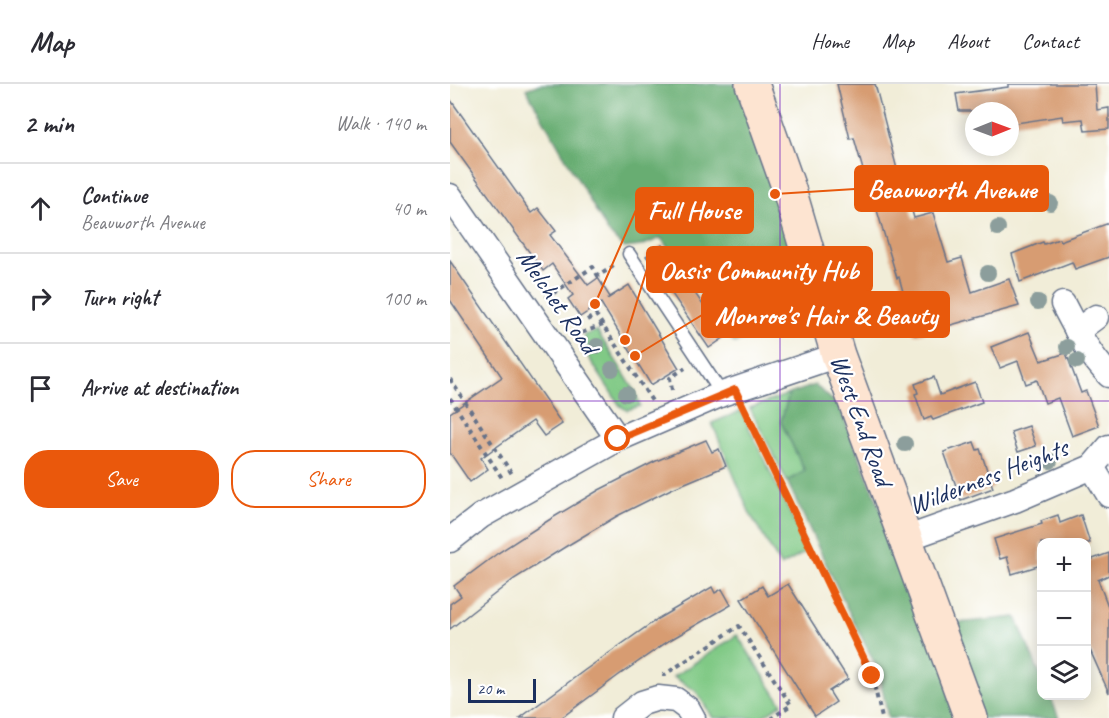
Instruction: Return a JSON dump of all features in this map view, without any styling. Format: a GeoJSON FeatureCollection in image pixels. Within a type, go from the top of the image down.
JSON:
{"type":"FeatureCollection","features":[{"type":"Feature","properties":{"kind":"street","name":"West End Road"},"geometry":{"type":"LineString","coordinates":[[752,84],[788,186],[838,355],[971,718]]}},
{"type":"Feature","properties":{"kind":"street","name":"Melchet Road"},"geometry":{"type":"LineString","coordinates":[[450,196],[618,439]]}},
{"type":"Feature","properties":{"kind":"street"},"geometry":{"type":"LineString","coordinates":[[1063,304],[1087,324],[1096,361],[1109,375]]}},
{"type":"Feature","properties":{"kind":"street"},"geometry":{"type":"LineString","coordinates":[[450,540],[481,516],[618,439],[728,392],[838,355]]}},
{"type":"Feature","properties":{"kind":"street","name":"Wilderness Heights"},"geometry":{"type":"LineString","coordinates":[[905,538],[1015,500],[1092,467],[1109,447]]}},
{"type":"Feature","properties":{"kind":"street","name":"Wilderness Heights"},"geometry":{"type":"LineString","coordinates":[[1092,467],[1109,495]]}},
{"type":"Feature","properties":{"kind":"street"},"geometry":{"type":"LineString","coordinates":[[623,718],[642,703],[658,698],[676,700],[688,710],[693,718]]}},
{"type":"Feature","properties":{"kind":"lane"},"geometry":{"type":"LineString","coordinates":[[629,254],[728,392]]}},
{"type":"Feature","properties":{"kind":"path"},"geometry":{"type":"LineString","coordinates":[[546,298],[593,267],[598,276],[617,264]]}},
{"type":"Feature","properties":{"kind":"path"},"geometry":{"type":"LineString","coordinates":[[587,320],[596,315],[664,419]]}},
{"type":"Feature","properties":{"kind":"path"},"geometry":{"type":"LineString","coordinates":[[574,338],[603,325]]}},
{"type":"Feature","properties":{"kind":"path"},"geometry":{"type":"LineString","coordinates":[[671,380],[670,378],[688,367]]}},
{"type":"Feature","properties":{"kind":"path"},"geometry":{"type":"LineString","coordinates":[[450,379],[519,494]]}},
{"type":"Feature","properties":{"kind":"path"},"geometry":{"type":"LineString","coordinates":[[728,392],[872,676],[882,718]]}},
{"type":"Feature","properties":{"kind":"path"},"geometry":{"type":"LineString","coordinates":[[450,398],[519,494]]}},
{"type":"Feature","properties":{"kind":"path"},"geometry":{"type":"LineString","coordinates":[[664,675],[739,626],[791,705],[772,718]]}},
{"type":"Feature","properties":{"kind":"green space"},"geometry":{"type":"Polygon","coordinates":[[[540,84],[749,84],[828,322],[734,343],[661,238],[641,246],[624,248],[608,232],[526,89],[540,84]]]}},
{"type":"Feature","properties":{"kind":"green space"},"geometry":{"type":"Polygon","coordinates":[[[597,331],[635,391],[640,406],[627,410],[620,406],[583,349],[586,343],[584,335],[597,331]]]}},
{"type":"Feature","properties":{"kind":"green space"},"geometry":{"type":"Polygon","coordinates":[[[815,385],[839,406],[928,626],[1016,617],[1037,667],[1037,700],[1052,700],[1059,718],[888,718],[879,672],[787,481],[805,471],[781,422],[789,394],[815,385]]]}},
{"type":"Feature","properties":{"kind":"green space"},"geometry":{"type":"Polygon","coordinates":[[[789,394],[781,422],[805,472],[787,481],[750,408],[789,394]]]}},
{"type":"Feature","properties":{"kind":"green space"},"geometry":{"type":"Polygon","coordinates":[[[741,411],[808,551],[781,566],[750,514],[712,423],[741,411]]]}},
{"type":"Feature","properties":{"kind":"green space"},"geometry":{"type":"Polygon","coordinates":[[[737,635],[782,704],[760,718],[713,718],[696,691],[673,677],[737,635]]]}},
{"type":"Feature","properties":{"kind":"building"},"geometry":{"type":"Polygon","coordinates":[[[837,84],[875,84],[898,173],[901,172],[914,218],[933,213],[948,262],[962,258],[972,292],[1009,279],[1019,306],[915,335],[869,183],[867,184],[854,138],[850,139],[837,84]]]}},
{"type":"Feature","properties":{"kind":"building"},"geometry":{"type":"Polygon","coordinates":[[[1008,84],[1095,84],[1097,110],[1109,108],[1109,129],[1085,131],[1083,119],[1063,121],[1062,116],[1019,123],[1019,102],[965,102],[965,111],[959,111],[956,94],[1008,87],[1008,84]]]}},
{"type":"Feature","properties":{"kind":"building"},"geometry":{"type":"Polygon","coordinates":[[[450,99],[531,213],[538,208],[556,231],[550,235],[588,285],[598,278],[610,297],[607,299],[629,285],[679,368],[651,385],[601,303],[580,317],[568,299],[573,295],[552,264],[543,271],[450,142],[450,99]]]}},
{"type":"Feature","properties":{"kind":"building"},"geometry":{"type":"Polygon","coordinates":[[[1109,223],[1109,257],[1075,269],[1072,262],[1020,282],[1012,254],[1043,242],[1044,244],[1059,239],[1060,241],[1109,223]]]}},
{"type":"Feature","properties":{"kind":"building"},"geometry":{"type":"Polygon","coordinates":[[[662,245],[725,337],[709,348],[646,256],[662,245]]]}},
{"type":"Feature","properties":{"kind":"building"},"geometry":{"type":"Polygon","coordinates":[[[450,261],[562,424],[544,436],[533,421],[481,458],[488,469],[470,482],[450,453],[450,413],[502,377],[450,300],[450,261]]]}},
{"type":"Feature","properties":{"kind":"building"},"geometry":{"type":"Polygon","coordinates":[[[1029,332],[1041,361],[1066,353],[1081,393],[1086,391],[1099,426],[1072,436],[1058,398],[1045,403],[1037,380],[1026,384],[1018,361],[1000,368],[991,347],[1029,332]]]}},
{"type":"Feature","properties":{"kind":"building"},"geometry":{"type":"Polygon","coordinates":[[[934,377],[940,395],[975,382],[982,402],[933,420],[931,417],[924,420],[915,394],[918,393],[915,384],[934,377]]]}},
{"type":"Feature","properties":{"kind":"building"},"geometry":{"type":"Polygon","coordinates":[[[1029,426],[1036,446],[1018,452],[1011,432],[1029,426]]]}},
{"type":"Feature","properties":{"kind":"building"},"geometry":{"type":"Polygon","coordinates":[[[706,440],[712,452],[719,449],[726,466],[671,489],[617,516],[514,579],[450,629],[450,604],[461,596],[454,586],[498,553],[599,490],[656,461],[706,440]]]}},
{"type":"Feature","properties":{"kind":"building"},"geometry":{"type":"Polygon","coordinates":[[[974,442],[977,450],[980,449],[993,488],[961,500],[944,452],[974,442]]]}},
{"type":"Feature","properties":{"kind":"building"},"geometry":{"type":"Polygon","coordinates":[[[1058,515],[1060,523],[1081,515],[1088,538],[1037,538],[1037,566],[1012,574],[1007,557],[1000,559],[994,539],[1042,524],[1041,521],[1058,515]]]}},
{"type":"Feature","properties":{"kind":"building"},"geometry":{"type":"Polygon","coordinates":[[[1109,553],[1109,575],[1098,580],[1109,609],[1109,693],[1091,652],[1091,560],[1109,553]]]}},
{"type":"Feature","properties":{"kind":"building"},"geometry":{"type":"Polygon","coordinates":[[[788,584],[848,679],[829,691],[836,702],[815,716],[741,599],[762,586],[768,596],[788,584]]]}},
{"type":"Feature","properties":{"kind":"building"},"geometry":{"type":"Polygon","coordinates":[[[712,587],[715,593],[722,589],[731,605],[670,640],[561,718],[520,718],[659,618],[712,587]]]}},
{"type":"Feature","properties":{"kind":"place","name":"Beauworth Avenue"},"geometry":{"type":"Point","coordinates":[775,194]}},
{"type":"Feature","properties":{"kind":"place","name":"Full House"},"geometry":{"type":"Point","coordinates":[595,304]}},
{"type":"Feature","properties":{"kind":"place","name":"Oasis Community Hub"},"geometry":{"type":"Point","coordinates":[625,340]}},
{"type":"Feature","properties":{"kind":"place","name":"Monroe's Hair & Beauty"},"geometry":{"type":"Point","coordinates":[635,356]}},
{"type":"Feature","properties":{"kind":"route"},"geometry":{"type":"LineString","coordinates":[[618,439],[735,390],[872,676]]}}]}
